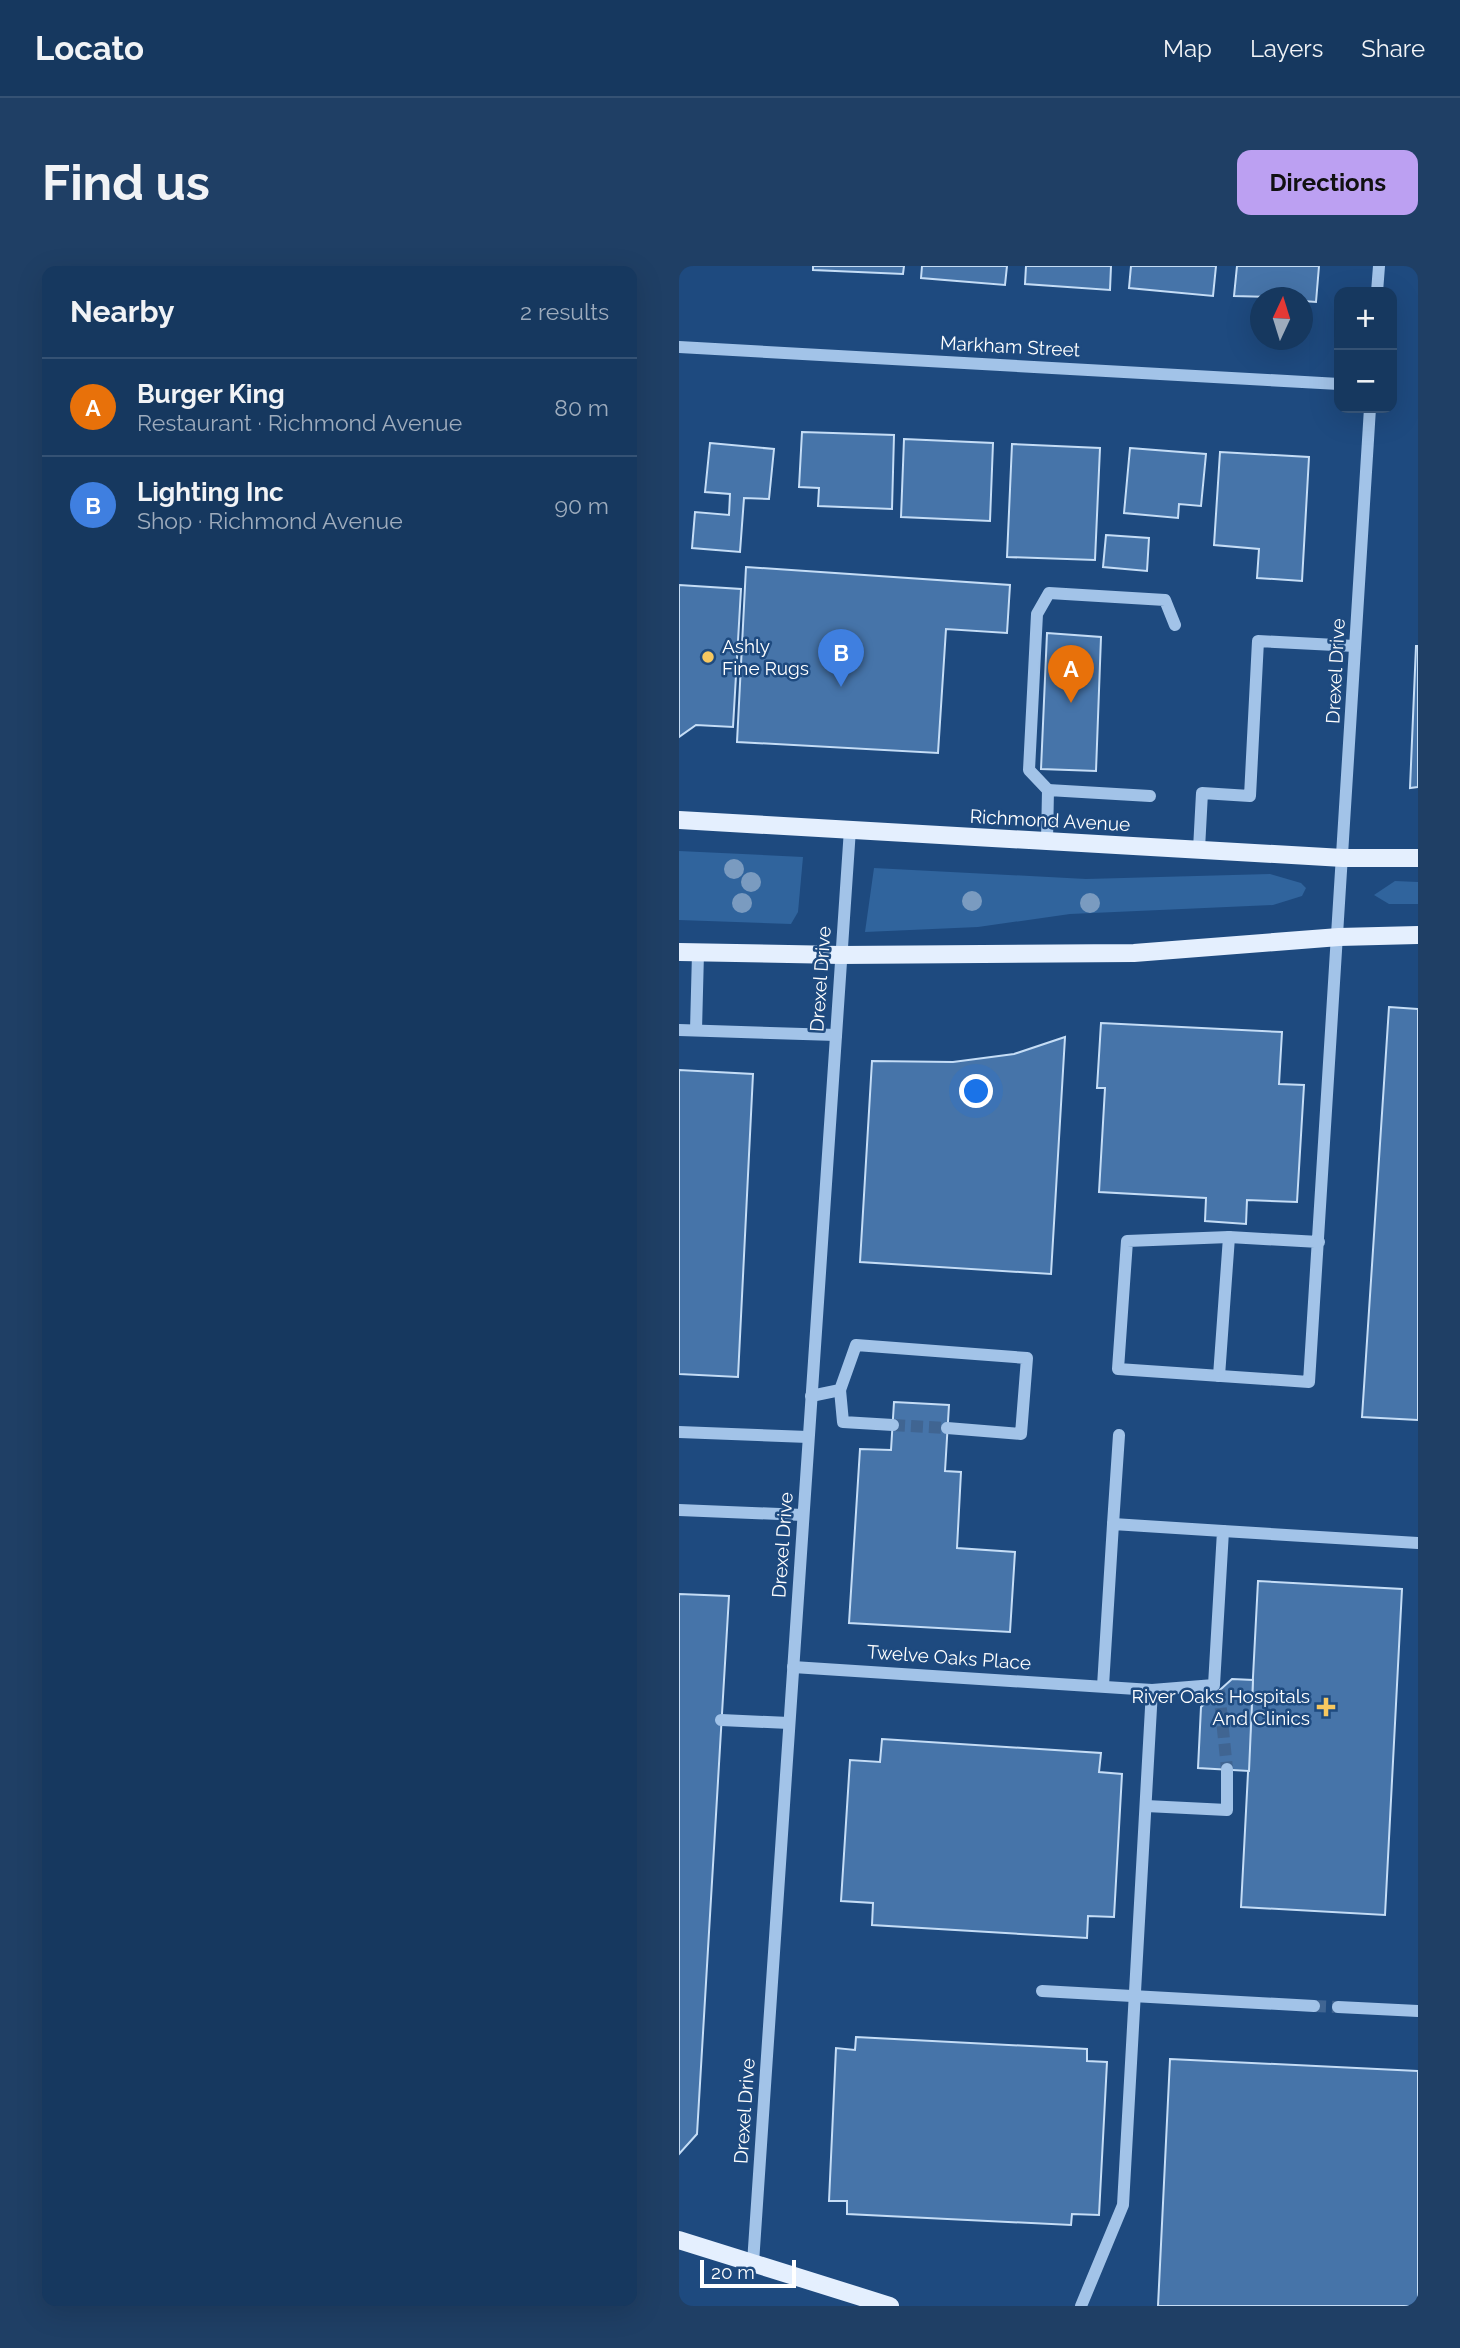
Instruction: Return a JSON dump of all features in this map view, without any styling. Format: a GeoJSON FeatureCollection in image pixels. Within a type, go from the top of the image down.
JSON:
{"type":"FeatureCollection","features":[{"type":"Feature","properties":{"kind":"main road","name":"Richmond Avenue"},"geometry":{"type":"LineString","coordinates":[[679,820],[1343,858],[1418,858]]}},
{"type":"Feature","properties":{"kind":"main road"},"geometry":{"type":"LineString","coordinates":[[679,952],[841,955],[1134,953],[1339,937],[1418,934]]}},
{"type":"Feature","properties":{"kind":"main road"},"geometry":{"type":"LineString","coordinates":[[679,2240],[890,2306]]}},
{"type":"Feature","properties":{"kind":"street"},"geometry":{"type":"LineString","coordinates":[[1377,287],[1378,266]]}},
{"type":"Feature","properties":{"kind":"street","name":"Markham Street"},"geometry":{"type":"LineString","coordinates":[[679,347],[1334,384]]}},
{"type":"Feature","properties":{"kind":"street","name":"Drexel Drive"},"geometry":{"type":"LineString","coordinates":[[1219,1376],[1309,1382],[1339,937],[1370,413]]}},
{"type":"Feature","properties":{"kind":"street"},"geometry":{"type":"LineString","coordinates":[[1150,796],[1048,790],[1029,770],[1037,614],[1049,593],[1165,600],[1175,625]]}},
{"type":"Feature","properties":{"kind":"street"},"geometry":{"type":"LineString","coordinates":[[1199,849],[1202,793],[1250,796],[1258,641],[1355,646]]}},
{"type":"Feature","properties":{"kind":"street"},"geometry":{"type":"LineString","coordinates":[[1047,841],[1048,790]]}},
{"type":"Feature","properties":{"kind":"street","name":"Drexel Drive"},"geometry":{"type":"LineString","coordinates":[[753,2263],[850,830]]}},
{"type":"Feature","properties":{"kind":"street"},"geometry":{"type":"LineString","coordinates":[[696,1030],[698,953]]}},
{"type":"Feature","properties":{"kind":"street"},"geometry":{"type":"LineString","coordinates":[[679,1030],[836,1035]]}},
{"type":"Feature","properties":{"kind":"street"},"geometry":{"type":"LineString","coordinates":[[1229,1237],[1219,1376],[1118,1370],[1127,1241],[1229,1237],[1319,1242]]}},
{"type":"Feature","properties":{"kind":"street"},"geometry":{"type":"LineString","coordinates":[[893,1425],[843,1422],[840,1390],[856,1345],[1027,1358],[1021,1434],[947,1429]]}},
{"type":"Feature","properties":{"kind":"street"},"geometry":{"type":"LineString","coordinates":[[811,1396],[840,1390]]}},
{"type":"Feature","properties":{"kind":"street"},"geometry":{"type":"LineString","coordinates":[[679,1432],[809,1437]]}},
{"type":"Feature","properties":{"kind":"street"},"geometry":{"type":"LineString","coordinates":[[1103,1686],[1119,1435]]}},
{"type":"Feature","properties":{"kind":"street"},"geometry":{"type":"LineString","coordinates":[[679,1510],[803,1515]]}},
{"type":"Feature","properties":{"kind":"street"},"geometry":{"type":"LineString","coordinates":[[1113,1524],[1418,1544]]}},
{"type":"Feature","properties":{"kind":"street","name":"Twelve Oaks Place"},"geometry":{"type":"LineString","coordinates":[[793,1667],[1152,1690],[1217,1688],[1223,1531]]}},
{"type":"Feature","properties":{"kind":"street"},"geometry":{"type":"LineString","coordinates":[[1081,2306],[1122,2205],[1152,1690]]}},
{"type":"Feature","properties":{"kind":"street"},"geometry":{"type":"LineString","coordinates":[[721,1720],[789,1723]]}},
{"type":"Feature","properties":{"kind":"street"},"geometry":{"type":"LineString","coordinates":[[1146,1806],[1227,1810],[1227,1769]]}},
{"type":"Feature","properties":{"kind":"street"},"geometry":{"type":"LineString","coordinates":[[1042,1991],[1314,2006]]}},
{"type":"Feature","properties":{"kind":"street"},"geometry":{"type":"LineString","coordinates":[[1338,2007],[1418,2011]]}},
{"type":"Feature","properties":{"kind":"shaded area"},"geometry":{"type":"Polygon","coordinates":[[[679,851],[803,857],[798,912],[791,924],[679,920],[679,851]]]}},
{"type":"Feature","properties":{"kind":"shaded area"},"geometry":{"type":"Polygon","coordinates":[[[874,868],[1086,879],[1270,874],[1301,883],[1306,888],[1302,896],[1273,905],[1070,914],[978,927],[865,932],[874,868]]]}},
{"type":"Feature","properties":{"kind":"shaded area"},"geometry":{"type":"Polygon","coordinates":[[[1395,881],[1418,882],[1418,904],[1389,904],[1374,895],[1395,881]]]}},
{"type":"Feature","properties":{"kind":"building"},"geometry":{"type":"Polygon","coordinates":[[[813,266],[904,266],[903,274],[813,270],[813,266]]]}},
{"type":"Feature","properties":{"kind":"building"},"geometry":{"type":"Polygon","coordinates":[[[922,266],[1007,266],[1005,285],[921,278],[922,266]]]}},
{"type":"Feature","properties":{"kind":"building"},"geometry":{"type":"Polygon","coordinates":[[[1026,266],[1111,266],[1110,290],[1025,284],[1026,266]]]}},
{"type":"Feature","properties":{"kind":"building"},"geometry":{"type":"Polygon","coordinates":[[[1131,266],[1216,266],[1213,296],[1129,288],[1131,266]]]}},
{"type":"Feature","properties":{"kind":"building"},"geometry":{"type":"Polygon","coordinates":[[[1237,266],[1319,266],[1316,302],[1313,302],[1313,287],[1250,287],[1250,296],[1234,296],[1237,266]]]}},
{"type":"Feature","properties":{"kind":"building"},"geometry":{"type":"Polygon","coordinates":[[[802,432],[894,435],[892,509],[818,506],[819,488],[799,487],[802,432]]]}},
{"type":"Feature","properties":{"kind":"building"},"geometry":{"type":"Polygon","coordinates":[[[904,439],[993,443],[990,521],[901,517],[904,439]]]}},
{"type":"Feature","properties":{"kind":"building"},"geometry":{"type":"Polygon","coordinates":[[[710,443],[774,449],[769,499],[744,498],[740,552],[692,548],[695,512],[729,515],[730,494],[705,492],[710,443]]]}},
{"type":"Feature","properties":{"kind":"building"},"geometry":{"type":"Polygon","coordinates":[[[1012,444],[1100,448],[1095,560],[1007,557],[1012,444]]]}},
{"type":"Feature","properties":{"kind":"building"},"geometry":{"type":"Polygon","coordinates":[[[1130,448],[1206,454],[1201,506],[1179,504],[1178,518],[1124,513],[1130,448]]]}},
{"type":"Feature","properties":{"kind":"building"},"geometry":{"type":"Polygon","coordinates":[[[1220,452],[1309,457],[1302,581],[1257,578],[1259,549],[1214,545],[1220,452]]]}},
{"type":"Feature","properties":{"kind":"building"},"geometry":{"type":"Polygon","coordinates":[[[1106,535],[1149,538],[1147,571],[1103,567],[1106,535]]]}},
{"type":"Feature","properties":{"kind":"building"},"geometry":{"type":"Polygon","coordinates":[[[746,567],[1010,585],[1007,633],[946,629],[938,753],[737,742],[746,567]]]}},
{"type":"Feature","properties":{"kind":"building","name":"Ashly Fine Rugs"},"geometry":{"type":"Polygon","coordinates":[[[679,585],[741,589],[733,727],[696,725],[679,737],[679,585]]]}},
{"type":"Feature","properties":{"kind":"building"},"geometry":{"type":"Polygon","coordinates":[[[1047,633],[1101,637],[1096,771],[1041,769],[1047,633]]]}},
{"type":"Feature","properties":{"kind":"building"},"geometry":{"type":"Polygon","coordinates":[[[1416,646],[1418,787],[1410,788],[1416,646]]]}},
{"type":"Feature","properties":{"kind":"building"},"geometry":{"type":"Polygon","coordinates":[[[1389,1007],[1418,1009],[1418,1420],[1362,1417],[1389,1007]]]}},
{"type":"Feature","properties":{"kind":"building"},"geometry":{"type":"Polygon","coordinates":[[[1101,1023],[1282,1032],[1279,1084],[1304,1085],[1297,1202],[1247,1200],[1246,1224],[1205,1221],[1206,1198],[1099,1192],[1105,1088],[1097,1088],[1101,1023]]]}},
{"type":"Feature","properties":{"kind":"building"},"geometry":{"type":"Polygon","coordinates":[[[1065,1037],[1051,1274],[860,1262],[872,1061],[953,1062],[1014,1054],[1065,1037]]]}},
{"type":"Feature","properties":{"kind":"building"},"geometry":{"type":"Polygon","coordinates":[[[679,1070],[753,1074],[738,1377],[679,1374],[679,1070]]]}},
{"type":"Feature","properties":{"kind":"building"},"geometry":{"type":"Polygon","coordinates":[[[894,1402],[949,1405],[945,1471],[961,1472],[957,1548],[1015,1552],[1010,1632],[849,1623],[860,1449],[891,1450],[894,1402]]]}},
{"type":"Feature","properties":{"kind":"building"},"geometry":{"type":"Polygon","coordinates":[[[1258,1581],[1402,1589],[1385,1915],[1241,1907],[1258,1581]]]}},
{"type":"Feature","properties":{"kind":"building"},"geometry":{"type":"Polygon","coordinates":[[[679,1594],[729,1596],[697,2134],[679,2154],[679,1594]]]}},
{"type":"Feature","properties":{"kind":"building"},"geometry":{"type":"Polygon","coordinates":[[[1232,1679],[1253,1680],[1249,1771],[1198,1768],[1201,1707],[1232,1679]]]}},
{"type":"Feature","properties":{"kind":"building"},"geometry":{"type":"Polygon","coordinates":[[[882,1739],[1101,1753],[1099,1772],[1122,1774],[1114,1917],[1088,1916],[1087,1938],[872,1925],[873,1903],[841,1901],[850,1760],[880,1762],[882,1739]]]}},
{"type":"Feature","properties":{"kind":"building"},"geometry":{"type":"Polygon","coordinates":[[[856,2037],[1087,2049],[1087,2061],[1107,2062],[1099,2215],[1072,2214],[1071,2225],[847,2214],[847,2201],[829,2201],[836,2048],[855,2050],[856,2037]]]}},
{"type":"Feature","properties":{"kind":"building"},"geometry":{"type":"Polygon","coordinates":[[[1170,2059],[1418,2071],[1418,2306],[1158,2306],[1170,2059]]]}},
{"type":"Feature","properties":{"kind":"tunnel"},"geometry":{"type":"LineString","coordinates":[[893,1425],[947,1428]]}},
{"type":"Feature","properties":{"kind":"tunnel"},"geometry":{"type":"LineString","coordinates":[[1219,1690],[1227,1769]]}},
{"type":"Feature","properties":{"kind":"tunnel"},"geometry":{"type":"LineString","coordinates":[[1314,2006],[1338,2007]]}},
{"type":"Feature","properties":{"kind":"place","name":"Ashly Fine Rugs"},"geometry":{"type":"Point","coordinates":[708,657]}},
{"type":"Feature","properties":{"kind":"place","name":"Lighting Inc"},"geometry":{"type":"Point","coordinates":[841,687]}},
{"type":"Feature","properties":{"kind":"place","name":"Burger King"},"geometry":{"type":"Point","coordinates":[1071,703]}},
{"type":"Feature","properties":{"kind":"place","name":"River Oaks Hospitals And Clinics"},"geometry":{"type":"Point","coordinates":[1326,1707]}}]}
